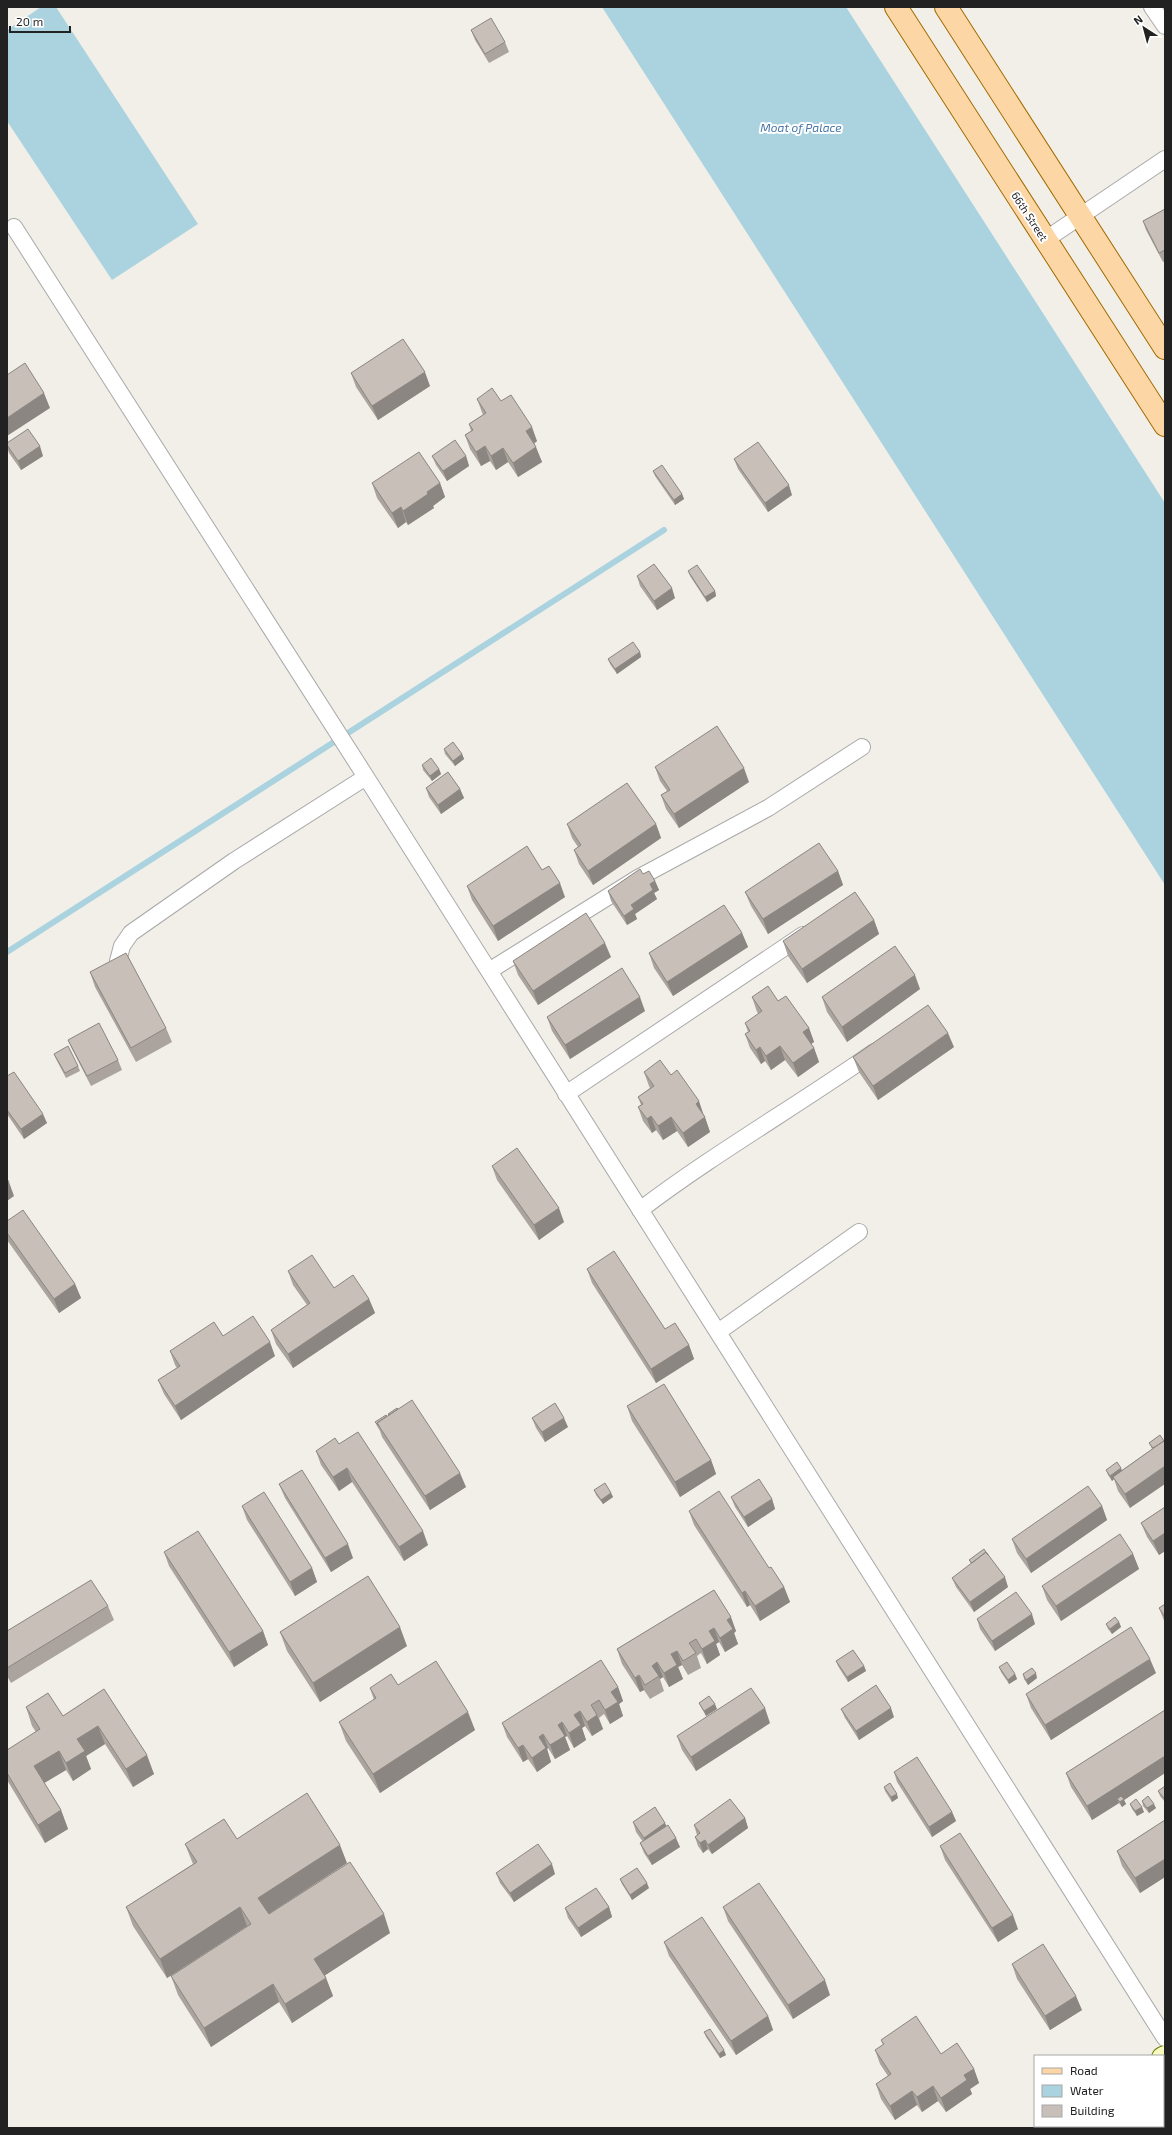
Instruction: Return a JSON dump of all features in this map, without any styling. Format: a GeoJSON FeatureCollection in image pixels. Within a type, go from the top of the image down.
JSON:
{"type":"FeatureCollection","features":[{"type":"Feature","properties":{"kind":"main road","name":"66th Street"},"geometry":{"type":"LineString","coordinates":[[896,7],[1165,425]]}},
{"type":"Feature","properties":{"kind":"main road"},"geometry":{"type":"LineString","coordinates":[[946,7],[1080,218],[1165,348]]}},
{"type":"Feature","properties":{"kind":"street"},"geometry":{"type":"LineString","coordinates":[[1152,7],[1165,26]]}},
{"type":"Feature","properties":{"kind":"street"},"geometry":{"type":"LineString","coordinates":[[1046,240],[1165,159]]}},
{"type":"Feature","properties":{"kind":"street"},"geometry":{"type":"LineString","coordinates":[[14,227],[366,777],[1165,2038]]}},
{"type":"Feature","properties":{"kind":"street"},"geometry":{"type":"LineString","coordinates":[[488,971],[638,878],[768,808],[862,747]]}},
{"type":"Feature","properties":{"kind":"street"},"geometry":{"type":"LineString","coordinates":[[118,961],[122,946],[131,933],[234,860],[366,777]]}},
{"type":"Feature","properties":{"kind":"street"},"geometry":{"type":"LineString","coordinates":[[566,1094],[812,928]]}},
{"type":"Feature","properties":{"kind":"street"},"geometry":{"type":"LineString","coordinates":[[640,1210],[679,1181],[821,1089],[886,1044]]}},
{"type":"Feature","properties":{"kind":"street"},"geometry":{"type":"LineString","coordinates":[[718,1332],[859,1232]]}},
{"type":"Feature","properties":{"kind":"water"},"geometry":{"type":"Polygon","coordinates":[[[41,7],[56,7],[198,224],[112,280],[7,121],[7,30],[41,7]]]}},
{"type":"Feature","properties":{"kind":"water","name":"Moat of Palace"},"geometry":{"type":"Polygon","coordinates":[[[602,7],[846,7],[1165,503],[1165,885],[602,7]]]}},
{"type":"Feature","properties":{"kind":"building"},"geometry":{"type":"Polygon","coordinates":[[[491,18],[505,42],[485,54],[471,30],[491,18]]]}},
{"type":"Feature","properties":{"kind":"building"},"geometry":{"type":"Polygon","coordinates":[[[1165,209],[1165,250],[1159,253],[1143,221],[1165,209]]]}},
{"type":"Feature","properties":{"kind":"building"},"geometry":{"type":"Polygon","coordinates":[[[403,339],[425,372],[372,406],[351,373],[403,339]]]}},
{"type":"Feature","properties":{"kind":"building"},"geometry":{"type":"Polygon","coordinates":[[[25,363],[44,393],[7,418],[7,375],[25,363]]]}},
{"type":"Feature","properties":{"kind":"building"},"geometry":{"type":"Polygon","coordinates":[[[492,388],[501,401],[511,395],[532,427],[526,431],[536,447],[513,463],[503,448],[491,456],[485,446],[476,452],[465,435],[473,430],[469,424],[486,413],[477,399],[492,388]]]}},
{"type":"Feature","properties":{"kind":"building"},"geometry":{"type":"Polygon","coordinates":[[[28,429],[40,446],[18,461],[7,443],[28,429]]]}},
{"type":"Feature","properties":{"kind":"building"},"geometry":{"type":"Polygon","coordinates":[[[455,440],[466,456],[443,471],[432,456],[455,440]]]}},
{"type":"Feature","properties":{"kind":"building"},"geometry":{"type":"Polygon","coordinates":[[[758,442],[789,485],[765,503],[734,459],[758,442]]]}},
{"type":"Feature","properties":{"kind":"building"},"geometry":{"type":"Polygon","coordinates":[[[419,452],[440,483],[427,492],[428,494],[403,511],[401,507],[392,513],[372,483],[419,452]]]}},
{"type":"Feature","properties":{"kind":"building"},"geometry":{"type":"Polygon","coordinates":[[[662,465],[682,494],[674,500],[653,471],[662,465]]]}},
{"type":"Feature","properties":{"kind":"building"},"geometry":{"type":"Polygon","coordinates":[[[654,564],[672,588],[654,601],[637,576],[654,564]]]}},
{"type":"Feature","properties":{"kind":"building"},"geometry":{"type":"Polygon","coordinates":[[[697,565],[715,591],[705,597],[688,571],[697,565]]]}},
{"type":"Feature","properties":{"kind":"building"},"geometry":{"type":"Polygon","coordinates":[[[633,642],[640,652],[615,669],[608,659],[633,642]]]}},
{"type":"Feature","properties":{"kind":"building"},"geometry":{"type":"Polygon","coordinates":[[[717,726],[744,768],[674,814],[661,795],[670,790],[655,767],[717,726]]]}},
{"type":"Feature","properties":{"kind":"building"},"geometry":{"type":"Polygon","coordinates":[[[453,742],[462,754],[453,761],[444,749],[453,742]]]}},
{"type":"Feature","properties":{"kind":"building"},"geometry":{"type":"Polygon","coordinates":[[[431,758],[439,769],[430,776],[422,765],[431,758]]]}},
{"type":"Feature","properties":{"kind":"building"},"geometry":{"type":"Polygon","coordinates":[[[448,772],[460,789],[438,805],[426,788],[448,772]]]}},
{"type":"Feature","properties":{"kind":"building"},"geometry":{"type":"Polygon","coordinates":[[[627,783],[656,824],[588,871],[574,850],[581,845],[567,824],[627,783]]]}},
{"type":"Feature","properties":{"kind":"building"},"geometry":{"type":"Polygon","coordinates":[[[819,843],[838,871],[763,919],[745,892],[819,843]]]}},
{"type":"Feature","properties":{"kind":"building"},"geometry":{"type":"Polygon","coordinates":[[[527,846],[542,870],[549,866],[560,883],[493,926],[467,886],[527,846]]]}},
{"type":"Feature","properties":{"kind":"building"},"geometry":{"type":"Polygon","coordinates":[[[640,869],[643,874],[649,871],[655,881],[650,884],[653,890],[631,905],[634,909],[624,916],[608,891],[640,869]]]}},
{"type":"Feature","properties":{"kind":"building"},"geometry":{"type":"Polygon","coordinates":[[[855,892],[874,920],[802,969],[783,941],[855,892]]]}},
{"type":"Feature","properties":{"kind":"building"},"geometry":{"type":"Polygon","coordinates":[[[724,905],[742,933],[667,982],[649,953],[724,905]]]}},
{"type":"Feature","properties":{"kind":"building"},"geometry":{"type":"Polygon","coordinates":[[[586,913],[605,943],[533,991],[513,961],[586,913]]]}},
{"type":"Feature","properties":{"kind":"building"},"geometry":{"type":"Polygon","coordinates":[[[895,946],[915,975],[842,1027],[822,997],[895,946]]]}},
{"type":"Feature","properties":{"kind":"building"},"geometry":{"type":"Polygon","coordinates":[[[126,953],[166,1028],[131,1048],[90,972],[126,953]]]}},
{"type":"Feature","properties":{"kind":"building"},"geometry":{"type":"Polygon","coordinates":[[[622,968],[640,997],[565,1045],[547,1017],[622,968]]]}},
{"type":"Feature","properties":{"kind":"building"},"geometry":{"type":"Polygon","coordinates":[[[768,986],[778,1001],[786,996],[809,1028],[803,1032],[814,1048],[793,1063],[780,1046],[766,1056],[760,1047],[756,1050],[745,1034],[750,1031],[745,1023],[762,1011],[752,997],[768,986]]]}},
{"type":"Feature","properties":{"kind":"building"},"geometry":{"type":"Polygon","coordinates":[[[928,1005],[948,1033],[873,1086],[853,1057],[928,1005]]]}},
{"type":"Feature","properties":{"kind":"building"},"geometry":{"type":"Polygon","coordinates":[[[99,1023],[118,1060],[87,1076],[68,1040],[99,1023]]]}},
{"type":"Feature","properties":{"kind":"building"},"geometry":{"type":"Polygon","coordinates":[[[68,1046],[78,1066],[65,1073],[54,1054],[68,1046]]]}},
{"type":"Feature","properties":{"kind":"building"},"geometry":{"type":"Polygon","coordinates":[[[660,1060],[671,1075],[677,1070],[699,1101],[696,1104],[705,1117],[683,1133],[671,1117],[658,1126],[651,1116],[647,1119],[638,1107],[643,1104],[638,1097],[654,1086],[644,1072],[660,1060]]]}},
{"type":"Feature","properties":{"kind":"building"},"geometry":{"type":"Polygon","coordinates":[[[14,1072],[43,1114],[21,1129],[7,1110],[7,1076],[14,1072]]]}},
{"type":"Feature","properties":{"kind":"building"},"geometry":{"type":"Polygon","coordinates":[[[517,1148],[559,1208],[534,1225],[492,1166],[517,1148]]]}},
{"type":"Feature","properties":{"kind":"building"},"geometry":{"type":"Polygon","coordinates":[[[23,1210],[75,1284],[54,1299],[7,1233],[7,1221],[23,1210]]]}},
{"type":"Feature","properties":{"kind":"building"},"geometry":{"type":"Polygon","coordinates":[[[614,1251],[665,1329],[675,1323],[689,1345],[651,1369],[587,1269],[614,1251]]]}},
{"type":"Feature","properties":{"kind":"building"},"geometry":{"type":"Polygon","coordinates":[[[312,1255],[334,1288],[353,1275],[369,1299],[288,1354],[271,1330],[310,1303],[288,1271],[312,1255]]]}},
{"type":"Feature","properties":{"kind":"building"},"geometry":{"type":"Polygon","coordinates":[[[253,1316],[270,1342],[175,1406],[158,1380],[180,1366],[170,1351],[214,1322],[223,1336],[253,1316]]]}},
{"type":"Feature","properties":{"kind":"building"},"geometry":{"type":"Polygon","coordinates":[[[664,1384],[711,1460],[675,1482],[627,1406],[664,1384]]]}},
{"type":"Feature","properties":{"kind":"building"},"geometry":{"type":"Polygon","coordinates":[[[412,1400],[460,1473],[425,1496],[377,1423],[412,1400]]]}},
{"type":"Feature","properties":{"kind":"building"},"geometry":{"type":"Polygon","coordinates":[[[555,1403],[564,1418],[542,1432],[532,1418],[555,1403]]]}},
{"type":"Feature","properties":{"kind":"building"},"geometry":{"type":"Polygon","coordinates":[[[397,1408],[398,1409],[389,1415],[388,1414],[397,1408]]]}},
{"type":"Feature","properties":{"kind":"building"},"geometry":{"type":"Polygon","coordinates":[[[386,1415],[387,1416],[377,1423],[379,1426],[375,1422],[386,1415]]]}},
{"type":"Feature","properties":{"kind":"building"},"geometry":{"type":"Polygon","coordinates":[[[358,1432],[423,1531],[399,1547],[347,1468],[333,1477],[316,1451],[335,1438],[339,1444],[358,1432]]]}},
{"type":"Feature","properties":{"kind":"building"},"geometry":{"type":"Polygon","coordinates":[[[1160,1435],[1164,1441],[1153,1448],[1149,1443],[1160,1435]]]}},
{"type":"Feature","properties":{"kind":"building"},"geometry":{"type":"Polygon","coordinates":[[[1165,1440],[1165,1466],[1125,1494],[1113,1477],[1165,1440]]]}},
{"type":"Feature","properties":{"kind":"building"},"geometry":{"type":"Polygon","coordinates":[[[1117,1462],[1121,1468],[1110,1476],[1106,1470],[1117,1462]]]}},
{"type":"Feature","properties":{"kind":"building"},"geometry":{"type":"Polygon","coordinates":[[[302,1470],[348,1544],[325,1558],[279,1484],[302,1470]]]}},
{"type":"Feature","properties":{"kind":"building"},"geometry":{"type":"Polygon","coordinates":[[[759,1479],[772,1499],[744,1517],[731,1497],[759,1479]]]}},
{"type":"Feature","properties":{"kind":"building"},"geometry":{"type":"Polygon","coordinates":[[[605,1483],[611,1493],[601,1500],[594,1490],[605,1483]]]}},
{"type":"Feature","properties":{"kind":"building"},"geometry":{"type":"Polygon","coordinates":[[[1088,1486],[1102,1506],[1026,1559],[1012,1539],[1088,1486]]]}},
{"type":"Feature","properties":{"kind":"building"},"geometry":{"type":"Polygon","coordinates":[[[719,1491],[769,1568],[771,1567],[784,1587],[755,1606],[745,1591],[742,1593],[689,1511],[719,1491]]]}},
{"type":"Feature","properties":{"kind":"building"},"geometry":{"type":"Polygon","coordinates":[[[264,1492],[312,1568],[290,1582],[242,1506],[264,1492]]]}},
{"type":"Feature","properties":{"kind":"building"},"geometry":{"type":"Polygon","coordinates":[[[1165,1507],[1165,1533],[1153,1541],[1141,1523],[1165,1507]]]}},
{"type":"Feature","properties":{"kind":"building"},"geometry":{"type":"Polygon","coordinates":[[[198,1531],[263,1631],[229,1652],[164,1552],[198,1531]]]}},
{"type":"Feature","properties":{"kind":"building"},"geometry":{"type":"Polygon","coordinates":[[[1120,1534],[1133,1554],[1056,1606],[1042,1586],[1120,1534]]]}},
{"type":"Feature","properties":{"kind":"building"},"geometry":{"type":"Polygon","coordinates":[[[984,1549],[986,1552],[972,1563],[969,1560],[984,1549]]]}},
{"type":"Feature","properties":{"kind":"building"},"geometry":{"type":"Polygon","coordinates":[[[986,1552],[1005,1577],[970,1602],[952,1578],[986,1552]]]}},
{"type":"Feature","properties":{"kind":"building"},"geometry":{"type":"Polygon","coordinates":[[[368,1576],[400,1627],[313,1683],[280,1632],[368,1576]]]}},
{"type":"Feature","properties":{"kind":"building"},"geometry":{"type":"Polygon","coordinates":[[[91,1580],[108,1606],[7,1668],[7,1631],[91,1580]]]}},
{"type":"Feature","properties":{"kind":"building"},"geometry":{"type":"Polygon","coordinates":[[[714,1590],[731,1617],[727,1620],[733,1629],[720,1638],[714,1628],[709,1631],[715,1641],[702,1649],[696,1639],[689,1643],[696,1653],[683,1661],[677,1651],[671,1654],[677,1665],[664,1673],[657,1662],[652,1666],[659,1676],[645,1685],[639,1675],[635,1678],[617,1649],[714,1590]]]}},
{"type":"Feature","properties":{"kind":"building"},"geometry":{"type":"Polygon","coordinates":[[[1016,1592],[1032,1614],[992,1641],[977,1619],[1016,1592]]]}},
{"type":"Feature","properties":{"kind":"building"},"geometry":{"type":"Polygon","coordinates":[[[1165,1604],[1165,1617],[1159,1608],[1165,1604]]]}},
{"type":"Feature","properties":{"kind":"building"},"geometry":{"type":"Polygon","coordinates":[[[1115,1617],[1119,1622],[1110,1629],[1106,1624],[1115,1617]]]}},
{"type":"Feature","properties":{"kind":"building"},"geometry":{"type":"Polygon","coordinates":[[[1131,1627],[1150,1659],[1045,1725],[1026,1694],[1131,1627]]]}},
{"type":"Feature","properties":{"kind":"building"},"geometry":{"type":"Polygon","coordinates":[[[853,1650],[864,1666],[847,1677],[836,1661],[853,1650]]]}},
{"type":"Feature","properties":{"kind":"building"},"geometry":{"type":"Polygon","coordinates":[[[601,1660],[618,1687],[611,1692],[618,1702],[605,1710],[599,1700],[591,1705],[597,1715],[587,1722],[580,1711],[574,1715],[581,1725],[569,1733],[562,1722],[558,1725],[565,1736],[550,1745],[543,1734],[539,1737],[546,1748],[532,1758],[523,1745],[518,1748],[502,1723],[601,1660]]]}},
{"type":"Feature","properties":{"kind":"building"},"geometry":{"type":"Polygon","coordinates":[[[436,1661],[468,1712],[373,1774],[339,1722],[376,1698],[370,1688],[391,1674],[398,1685],[436,1661]]]}},
{"type":"Feature","properties":{"kind":"building"},"geometry":{"type":"Polygon","coordinates":[[[1007,1662],[1015,1674],[1008,1680],[999,1667],[1007,1662]]]}},
{"type":"Feature","properties":{"kind":"building"},"geometry":{"type":"Polygon","coordinates":[[[1032,1668],[1036,1673],[1026,1680],[1023,1674],[1032,1668]]]}},
{"type":"Feature","properties":{"kind":"building"},"geometry":{"type":"Polygon","coordinates":[[[876,1685],[891,1708],[856,1731],[841,1709],[876,1685]]]}},
{"type":"Feature","properties":{"kind":"building"},"geometry":{"type":"Polygon","coordinates":[[[751,1688],[765,1708],[691,1757],[677,1736],[751,1688]]]}},
{"type":"Feature","properties":{"kind":"building"},"geometry":{"type":"Polygon","coordinates":[[[104,1689],[147,1755],[126,1769],[98,1726],[77,1739],[85,1751],[66,1763],[59,1751],[34,1766],[61,1810],[38,1825],[7,1773],[7,1750],[40,1729],[26,1707],[48,1693],[63,1716],[104,1689]]]}},
{"type":"Feature","properties":{"kind":"building"},"geometry":{"type":"Polygon","coordinates":[[[709,1696],[715,1704],[704,1711],[699,1703],[709,1696]]]}},
{"type":"Feature","properties":{"kind":"building"},"geometry":{"type":"Polygon","coordinates":[[[1165,1710],[1165,1756],[1087,1806],[1066,1773],[1165,1710]]]}},
{"type":"Feature","properties":{"kind":"building"},"geometry":{"type":"Polygon","coordinates":[[[917,1757],[952,1812],[929,1827],[894,1772],[917,1757]]]}},
{"type":"Feature","properties":{"kind":"building"},"geometry":{"type":"Polygon","coordinates":[[[890,1783],[897,1794],[891,1797],[884,1787],[890,1783]]]}},
{"type":"Feature","properties":{"kind":"building"},"geometry":{"type":"Polygon","coordinates":[[[1165,1786],[1165,1798],[1164,1798],[1158,1791],[1165,1786]]]}},
{"type":"Feature","properties":{"kind":"building"},"geometry":{"type":"Polygon","coordinates":[[[307,1793],[340,1845],[258,1898],[269,1914],[350,1862],[384,1914],[314,1959],[326,1978],[285,2004],[273,1984],[204,2028],[171,1976],[251,1924],[240,1907],[160,1959],[126,1907],[197,1862],[185,1844],[224,1819],[237,1839],[307,1793]]]}},
{"type":"Feature","properties":{"kind":"building"},"geometry":{"type":"Polygon","coordinates":[[[1121,1796],[1124,1799],[1120,1802],[1117,1799],[1121,1796]]]}},
{"type":"Feature","properties":{"kind":"building"},"geometry":{"type":"Polygon","coordinates":[[[1148,1796],[1154,1804],[1147,1808],[1142,1801],[1148,1796]]]}},
{"type":"Feature","properties":{"kind":"building"},"geometry":{"type":"Polygon","coordinates":[[[730,1799],[745,1818],[708,1845],[705,1840],[700,1843],[695,1837],[700,1833],[694,1825],[730,1799]]]}},
{"type":"Feature","properties":{"kind":"building"},"geometry":{"type":"Polygon","coordinates":[[[1136,1799],[1142,1807],[1135,1811],[1130,1804],[1136,1799]]]}},
{"type":"Feature","properties":{"kind":"building"},"geometry":{"type":"Polygon","coordinates":[[[655,1807],[665,1823],[644,1838],[633,1822],[655,1807]]]}},
{"type":"Feature","properties":{"kind":"building"},"geometry":{"type":"Polygon","coordinates":[[[1165,1820],[1165,1859],[1135,1878],[1117,1851],[1165,1820]]]}},
{"type":"Feature","properties":{"kind":"building"},"geometry":{"type":"Polygon","coordinates":[[[668,1825],[676,1838],[648,1856],[640,1843],[668,1825]]]}},
{"type":"Feature","properties":{"kind":"building"},"geometry":{"type":"Polygon","coordinates":[[[960,1833],[1013,1915],[992,1928],[940,1846],[960,1833]]]}},
{"type":"Feature","properties":{"kind":"building"},"geometry":{"type":"Polygon","coordinates":[[[538,1844],[552,1864],[510,1893],[496,1873],[538,1844]]]}},
{"type":"Feature","properties":{"kind":"building"},"geometry":{"type":"Polygon","coordinates":[[[637,1868],[647,1883],[630,1895],[620,1879],[637,1868]]]}},
{"type":"Feature","properties":{"kind":"building"},"geometry":{"type":"Polygon","coordinates":[[[759,1883],[825,1980],[788,2005],[723,1907],[759,1883]]]}},
{"type":"Feature","properties":{"kind":"building"},"geometry":{"type":"Polygon","coordinates":[[[596,1888],[609,1907],[578,1928],[565,1908],[596,1888]]]}},
{"type":"Feature","properties":{"kind":"building"},"geometry":{"type":"Polygon","coordinates":[[[702,1917],[768,2016],[731,2041],[664,1942],[702,1917]]]}},
{"type":"Feature","properties":{"kind":"building"},"geometry":{"type":"Polygon","coordinates":[[[1043,1944],[1076,1996],[1045,2016],[1012,1964],[1043,1944]]]}},
{"type":"Feature","properties":{"kind":"building"},"geometry":{"type":"Polygon","coordinates":[[[916,2016],[941,2054],[957,2043],[974,2069],[964,2075],[967,2080],[941,2098],[933,2086],[917,2097],[912,2091],[890,2106],[876,2084],[891,2074],[875,2050],[884,2044],[881,2040],[916,2016]]]}},
{"type":"Feature","properties":{"kind":"building"},"geometry":{"type":"Polygon","coordinates":[[[710,2029],[724,2050],[719,2054],[704,2032],[710,2029]]]}},
{"type":"Feature","properties":{"kind":"waterway"},"geometry":{"type":"LineString","coordinates":[[7,952],[664,530]]}}]}
